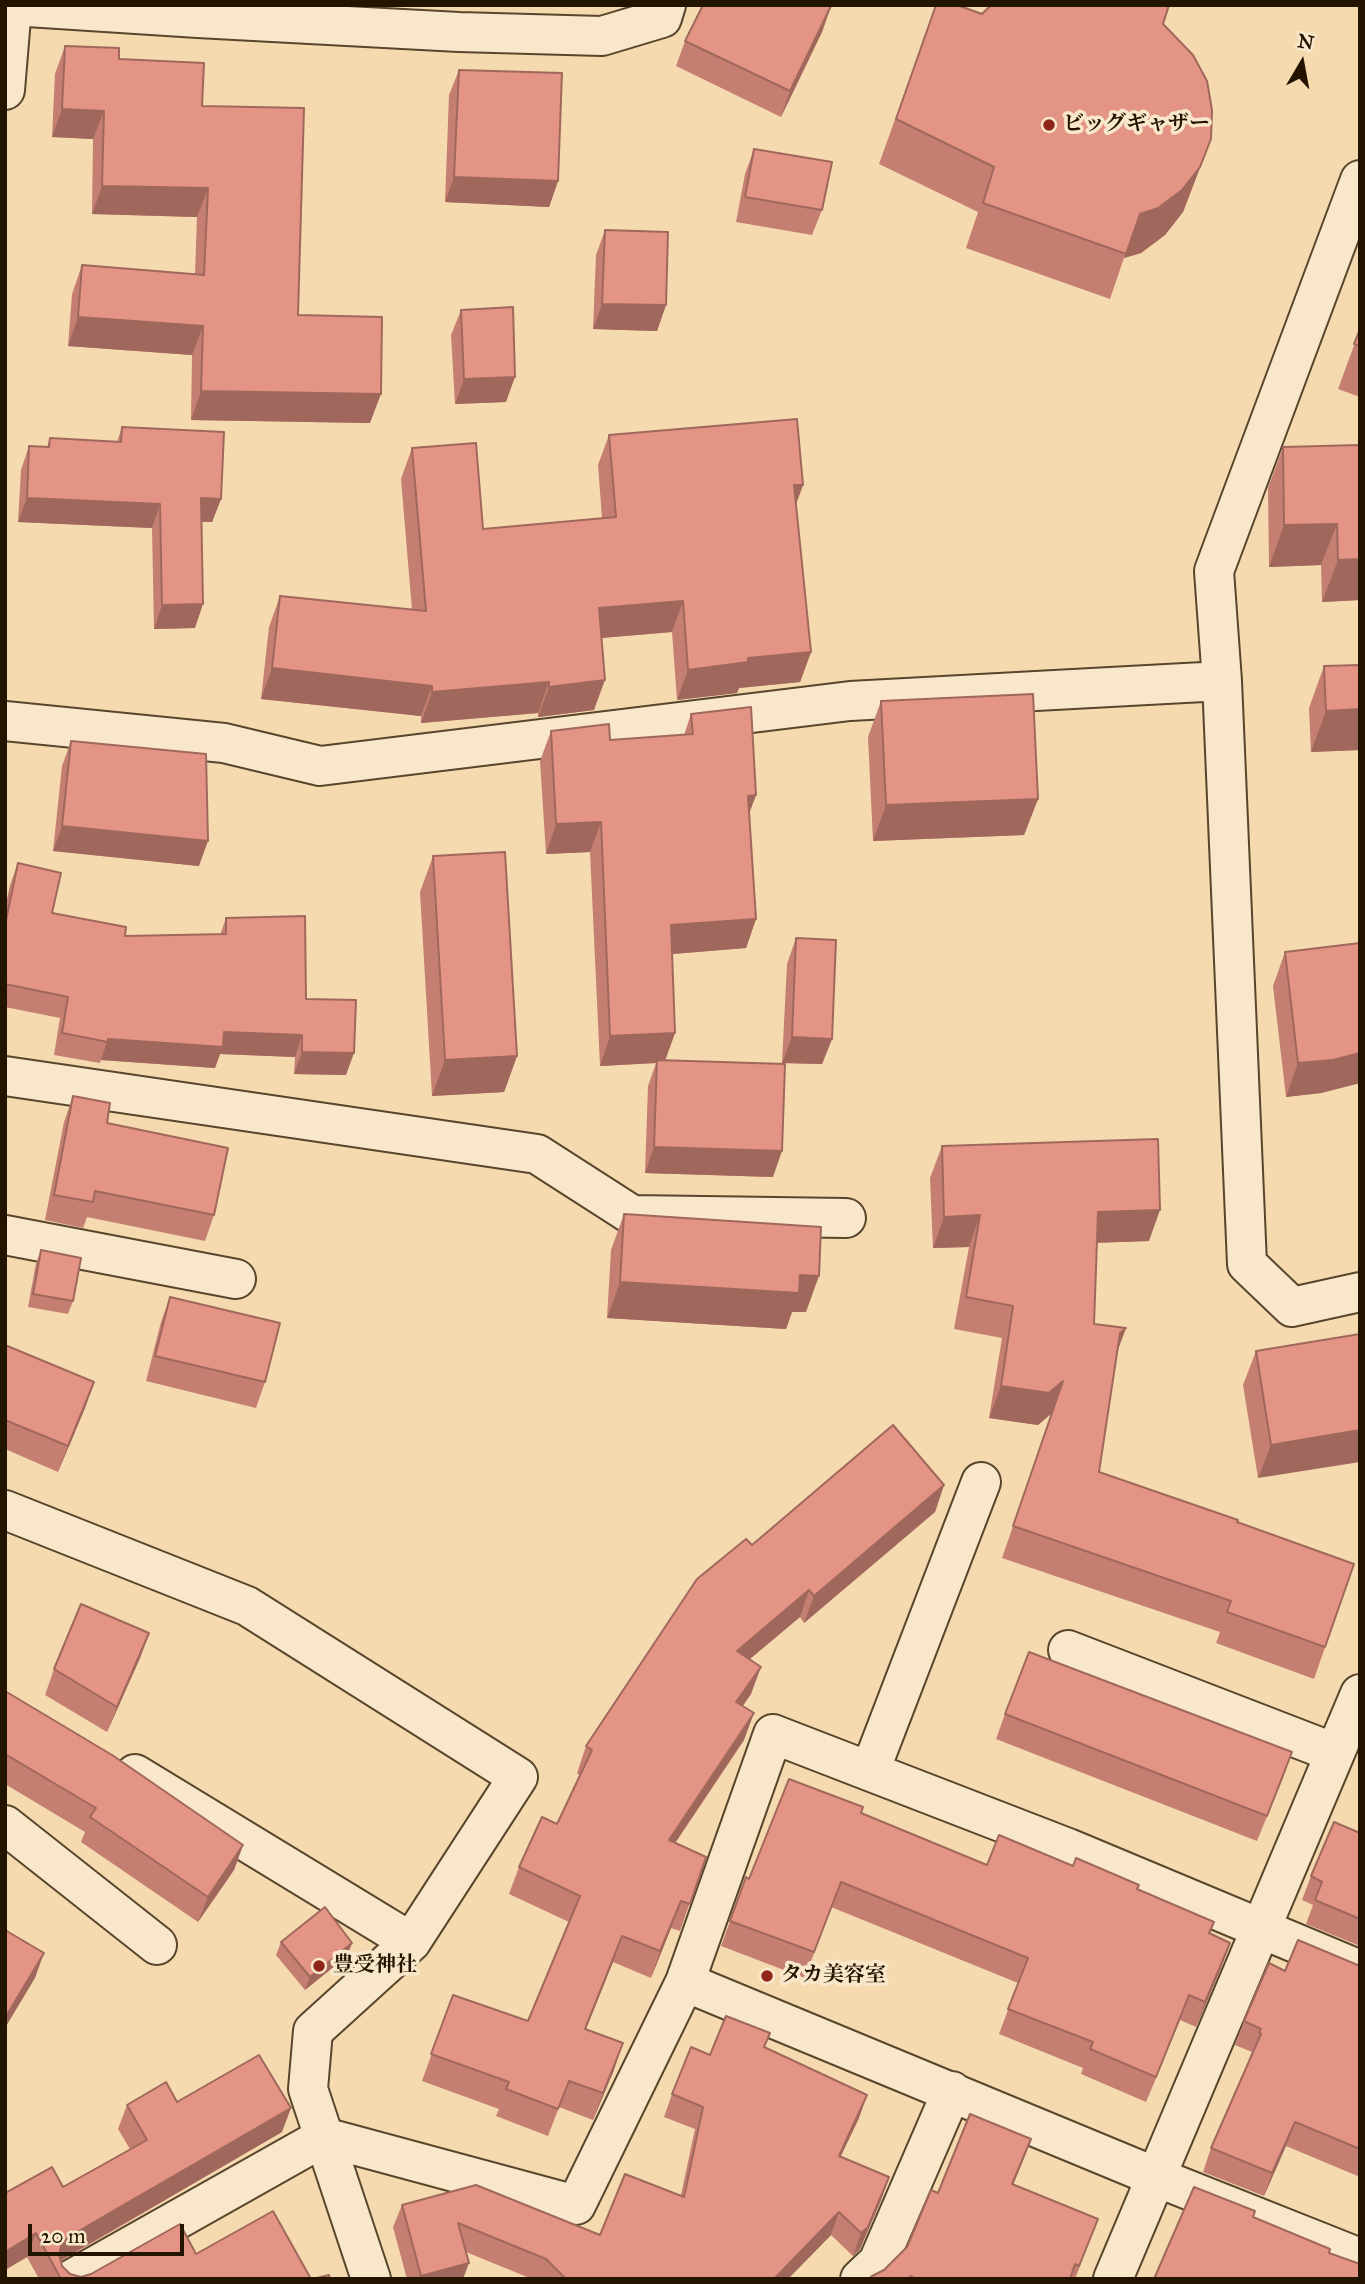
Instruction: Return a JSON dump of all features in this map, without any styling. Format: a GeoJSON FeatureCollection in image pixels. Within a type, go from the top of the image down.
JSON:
{"type":"FeatureCollection","features":[{"type":"Feature","properties":{"kind":"street"},"geometry":{"type":"LineString","coordinates":[[5,6],[198,12],[459,32],[602,36],[662,18],[666,5]]}},
{"type":"Feature","properties":{"kind":"street"},"geometry":{"type":"LineString","coordinates":[[5,90],[12,6]]}},
{"type":"Feature","properties":{"kind":"street"},"geometry":{"type":"LineString","coordinates":[[1360,180],[1214,571],[1222,681],[1247,1264],[1292,1307],[1360,1292]]}},
{"type":"Feature","properties":{"kind":"street"},"geometry":{"type":"LineString","coordinates":[[5,721],[225,743],[320,766],[850,701],[1222,681]]}},
{"type":"Feature","properties":{"kind":"street"},"geometry":{"type":"LineString","coordinates":[[5,1076],[537,1154],[632,1215],[846,1218]]}},
{"type":"Feature","properties":{"kind":"street"},"geometry":{"type":"LineString","coordinates":[[5,1235],[236,1279]]}},
{"type":"Feature","properties":{"kind":"street"},"geometry":{"type":"LineString","coordinates":[[870,1771],[982,1482]]}},
{"type":"Feature","properties":{"kind":"street"},"geometry":{"type":"LineString","coordinates":[[5,1510],[247,1606],[518,1777],[411,1942],[313,2031],[309,2089],[371,2279]]}},
{"type":"Feature","properties":{"kind":"street"},"geometry":{"type":"LineString","coordinates":[[1068,1650],[1335,1752]]}},
{"type":"Feature","properties":{"kind":"street"},"geometry":{"type":"LineString","coordinates":[[1113,2279],[1360,1695]]}},
{"type":"Feature","properties":{"kind":"street"},"geometry":{"type":"LineString","coordinates":[[72,2279],[324,2137],[576,2205],[685,1982],[773,1734],[1068,1848],[1360,1970]]}},
{"type":"Feature","properties":{"kind":"street"},"geometry":{"type":"LineString","coordinates":[[101,1754],[411,1942]]}},
{"type":"Feature","properties":{"kind":"street"},"geometry":{"type":"LineString","coordinates":[[5,1825],[158,1945]]}},
{"type":"Feature","properties":{"kind":"street"},"geometry":{"type":"LineString","coordinates":[[685,1982],[1156,2177],[1360,2258]]}},
{"type":"Feature","properties":{"kind":"street"},"geometry":{"type":"LineString","coordinates":[[860,2279],[877,2262],[952,2091]]}},
{"type":"Feature","properties":{"kind":"building"},"geometry":{"type":"Polygon","coordinates":[[[703,5],[831,6],[790,91],[685,41],[703,5]]]}},
{"type":"Feature","properties":{"kind":"building"},"geometry":{"type":"Polygon","coordinates":[[[936,5],[957,5],[982,14],[991,5],[1169,5],[1163,24],[1193,55],[1207,81],[1212,110],[1211,139],[1200,167],[1182,190],[1158,208],[1140,214],[1126,254],[983,203],[994,167],[896,119],[936,5]]]}},
{"type":"Feature","properties":{"kind":"building"},"geometry":{"type":"Polygon","coordinates":[[[65,46],[119,48],[119,59],[204,63],[202,106],[304,108],[298,315],[382,317],[381,394],[201,391],[203,326],[78,317],[82,265],[204,275],[208,188],[102,186],[104,111],[62,109],[65,46]]]}},
{"type":"Feature","properties":{"kind":"building"},"geometry":{"type":"Polygon","coordinates":[[[459,70],[562,73],[558,181],[454,177],[459,70]]]}},
{"type":"Feature","properties":{"kind":"building"},"geometry":{"type":"Polygon","coordinates":[[[754,149],[832,162],[822,210],[745,197],[754,149]]]}},
{"type":"Feature","properties":{"kind":"building"},"geometry":{"type":"Polygon","coordinates":[[[605,230],[668,232],[666,305],[602,304],[605,230]]]}},
{"type":"Feature","properties":{"kind":"building"},"geometry":{"type":"Polygon","coordinates":[[[513,307],[515,377],[464,379],[461,310],[513,307]]]}},
{"type":"Feature","properties":{"kind":"building"},"geometry":{"type":"Polygon","coordinates":[[[1360,329],[1360,346],[1354,344],[1360,329]]]}},
{"type":"Feature","properties":{"kind":"building"},"geometry":{"type":"Polygon","coordinates":[[[797,419],[803,485],[794,485],[811,652],[748,658],[748,662],[688,670],[683,601],[599,608],[605,680],[549,687],[549,682],[432,692],[432,686],[272,668],[280,596],[426,611],[412,448],[476,443],[483,529],[616,517],[609,435],[797,419]]]}},
{"type":"Feature","properties":{"kind":"building"},"geometry":{"type":"Polygon","coordinates":[[[122,427],[224,432],[221,499],[201,498],[203,604],[162,605],[160,504],[27,498],[29,446],[49,447],[50,438],[121,442],[122,427]]]}},
{"type":"Feature","properties":{"kind":"building"},"geometry":{"type":"Polygon","coordinates":[[[1360,445],[1360,559],[1338,560],[1337,524],[1284,525],[1283,447],[1360,445]]]}},
{"type":"Feature","properties":{"kind":"building"},"geometry":{"type":"Polygon","coordinates":[[[1360,665],[1360,709],[1326,711],[1324,666],[1360,665]]]}},
{"type":"Feature","properties":{"kind":"building"},"geometry":{"type":"Polygon","coordinates":[[[1033,694],[1038,799],[886,805],[881,701],[1033,694]]]}},
{"type":"Feature","properties":{"kind":"building"},"geometry":{"type":"Polygon","coordinates":[[[751,707],[756,795],[748,796],[756,919],[671,925],[675,1033],[610,1036],[601,822],[556,824],[551,731],[609,724],[610,740],[693,734],[691,714],[751,707]]]}},
{"type":"Feature","properties":{"kind":"building"},"geometry":{"type":"Polygon","coordinates":[[[71,741],[206,754],[208,841],[62,826],[71,741]]]}},
{"type":"Feature","properties":{"kind":"building"},"geometry":{"type":"Polygon","coordinates":[[[505,852],[517,1056],[445,1060],[433,856],[505,852]]]}},
{"type":"Feature","properties":{"kind":"building"},"geometry":{"type":"Polygon","coordinates":[[[18,863],[61,873],[52,913],[126,927],[125,936],[226,934],[226,918],[305,916],[306,999],[356,1000],[354,1053],[302,1052],[302,1035],[224,1032],[223,1047],[108,1039],[108,1042],[62,1033],[68,997],[5,984],[5,925],[18,863]]]}},
{"type":"Feature","properties":{"kind":"building"},"geometry":{"type":"Polygon","coordinates":[[[796,938],[836,940],[832,1039],[792,1037],[796,938]]]}},
{"type":"Feature","properties":{"kind":"building"},"geometry":{"type":"Polygon","coordinates":[[[1360,943],[1360,1053],[1333,1060],[1298,1063],[1285,952],[1360,943]]]}},
{"type":"Feature","properties":{"kind":"building"},"geometry":{"type":"Polygon","coordinates":[[[657,1060],[785,1064],[782,1151],[654,1147],[657,1060]]]}},
{"type":"Feature","properties":{"kind":"building"},"geometry":{"type":"Polygon","coordinates":[[[73,1096],[110,1103],[107,1123],[228,1148],[214,1215],[95,1191],[93,1202],[54,1195],[73,1096]]]}},
{"type":"Feature","properties":{"kind":"building"},"geometry":{"type":"Polygon","coordinates":[[[1158,1139],[1160,1210],[1098,1212],[1094,1324],[1126,1328],[1120,1333],[1099,1472],[1354,1564],[1325,1647],[1227,1612],[1231,1601],[1013,1526],[1063,1381],[1049,1393],[1001,1386],[1013,1306],[966,1297],[980,1215],[944,1217],[942,1146],[1158,1139]]]}},
{"type":"Feature","properties":{"kind":"building"},"geometry":{"type":"Polygon","coordinates":[[[624,1214],[821,1227],[819,1276],[800,1275],[799,1293],[620,1282],[624,1214]]]}},
{"type":"Feature","properties":{"kind":"building"},"geometry":{"type":"Polygon","coordinates":[[[41,1250],[81,1258],[73,1301],[33,1294],[41,1250]]]}},
{"type":"Feature","properties":{"kind":"building"},"geometry":{"type":"Polygon","coordinates":[[[170,1297],[280,1323],[265,1382],[155,1356],[170,1297]]]}},
{"type":"Feature","properties":{"kind":"building"},"geometry":{"type":"Polygon","coordinates":[[[1360,1334],[1360,1430],[1271,1445],[1256,1351],[1360,1334]]]}},
{"type":"Feature","properties":{"kind":"building"},"geometry":{"type":"Polygon","coordinates":[[[5,1345],[94,1382],[68,1446],[5,1420],[5,1345]]]}},
{"type":"Feature","properties":{"kind":"building"},"geometry":{"type":"Polygon","coordinates":[[[893,1425],[944,1485],[814,1596],[809,1590],[737,1651],[761,1667],[736,1702],[754,1713],[669,1840],[706,1857],[690,1904],[681,1901],[660,1951],[622,1936],[585,2029],[623,2043],[603,2093],[569,2081],[558,2109],[506,2089],[509,2082],[431,2054],[453,1995],[528,2021],[580,1896],[519,1867],[542,1817],[557,1824],[592,1750],[586,1746],[697,1579],[746,1539],[752,1545],[893,1425]]]}},
{"type":"Feature","properties":{"kind":"building"},"geometry":{"type":"Polygon","coordinates":[[[81,1604],[149,1633],[117,1707],[54,1669],[81,1604]]]}},
{"type":"Feature","properties":{"kind":"building"},"geometry":{"type":"Polygon","coordinates":[[[1029,1652],[1292,1752],[1267,1816],[1005,1714],[1029,1652]]]}},
{"type":"Feature","properties":{"kind":"building"},"geometry":{"type":"Polygon","coordinates":[[[5,1691],[112,1755],[243,1845],[208,1897],[90,1817],[96,1808],[5,1754],[5,1691]]]}},
{"type":"Feature","properties":{"kind":"building"},"geometry":{"type":"Polygon","coordinates":[[[789,1779],[863,1807],[861,1813],[987,1865],[999,1835],[1073,1866],[1076,1858],[1139,1885],[1137,1889],[1214,1922],[1209,1933],[1230,1943],[1205,2002],[1189,1995],[1156,2077],[1090,2049],[1093,2042],[1008,2009],[1028,1958],[841,1882],[814,1952],[730,1921],[746,1877],[749,1879],[789,1779]]]}},
{"type":"Feature","properties":{"kind":"building"},"geometry":{"type":"Polygon","coordinates":[[[1334,1822],[1360,1833],[1360,1919],[1315,1900],[1322,1882],[1311,1876],[1334,1822]]]}},
{"type":"Feature","properties":{"kind":"building"},"geometry":{"type":"Polygon","coordinates":[[[325,1907],[352,1943],[310,1977],[281,1942],[325,1907]]]}},
{"type":"Feature","properties":{"kind":"building"},"geometry":{"type":"Polygon","coordinates":[[[5,1930],[44,1953],[5,2018],[5,1930]]]}},
{"type":"Feature","properties":{"kind":"building"},"geometry":{"type":"Polygon","coordinates":[[[1298,1940],[1360,1966],[1360,2149],[1295,2122],[1272,2173],[1211,2148],[1261,2034],[1261,2029],[1244,2021],[1269,1963],[1285,1971],[1298,1940]]]}},
{"type":"Feature","properties":{"kind":"building"},"geometry":{"type":"Polygon","coordinates":[[[726,2016],[770,2033],[764,2047],[867,2095],[839,2156],[889,2177],[868,2227],[861,2233],[839,2212],[774,2279],[566,2279],[546,2259],[458,2223],[469,2263],[421,2276],[402,2205],[476,2185],[600,2235],[625,2174],[684,2197],[703,2107],[672,2094],[691,2047],[710,2055],[726,2016]]]}},
{"type":"Feature","properties":{"kind":"building"},"geometry":{"type":"Polygon","coordinates":[[[259,2055],[291,2108],[70,2236],[62,2243],[59,2254],[62,2266],[70,2274],[81,2277],[180,2224],[196,2254],[273,2211],[311,2279],[61,2279],[36,2233],[5,2252],[5,2193],[52,2167],[63,2187],[147,2140],[127,2105],[166,2082],[177,2102],[259,2055]]]}},
{"type":"Feature","properties":{"kind":"building"},"geometry":{"type":"Polygon","coordinates":[[[970,2114],[1031,2139],[1012,2184],[1098,2219],[1079,2266],[1075,2264],[1070,2279],[916,2279],[910,2276],[912,2279],[869,2279],[884,2270],[907,2247],[931,2190],[938,2193],[970,2114]]]}},
{"type":"Feature","properties":{"kind":"building"},"geometry":{"type":"Polygon","coordinates":[[[1194,2187],[1255,2211],[1253,2217],[1330,2249],[1329,2253],[1360,2264],[1360,2279],[1154,2279],[1194,2187]]]}},
{"type":"Feature","properties":{"kind":"building"},"geometry":{"type":"Polygon","coordinates":[[[329,2275],[330,2279],[313,2279],[329,2275]]]}},
{"type":"Feature","properties":{"kind":"place","name":"ビッグギャザー"},"geometry":{"type":"Point","coordinates":[1049,125]}},
{"type":"Feature","properties":{"kind":"place","name":"豊受神社"},"geometry":{"type":"Point","coordinates":[319,1966]}},
{"type":"Feature","properties":{"kind":"place","name":"タカ美容室"},"geometry":{"type":"Point","coordinates":[767,1976]}}]}
